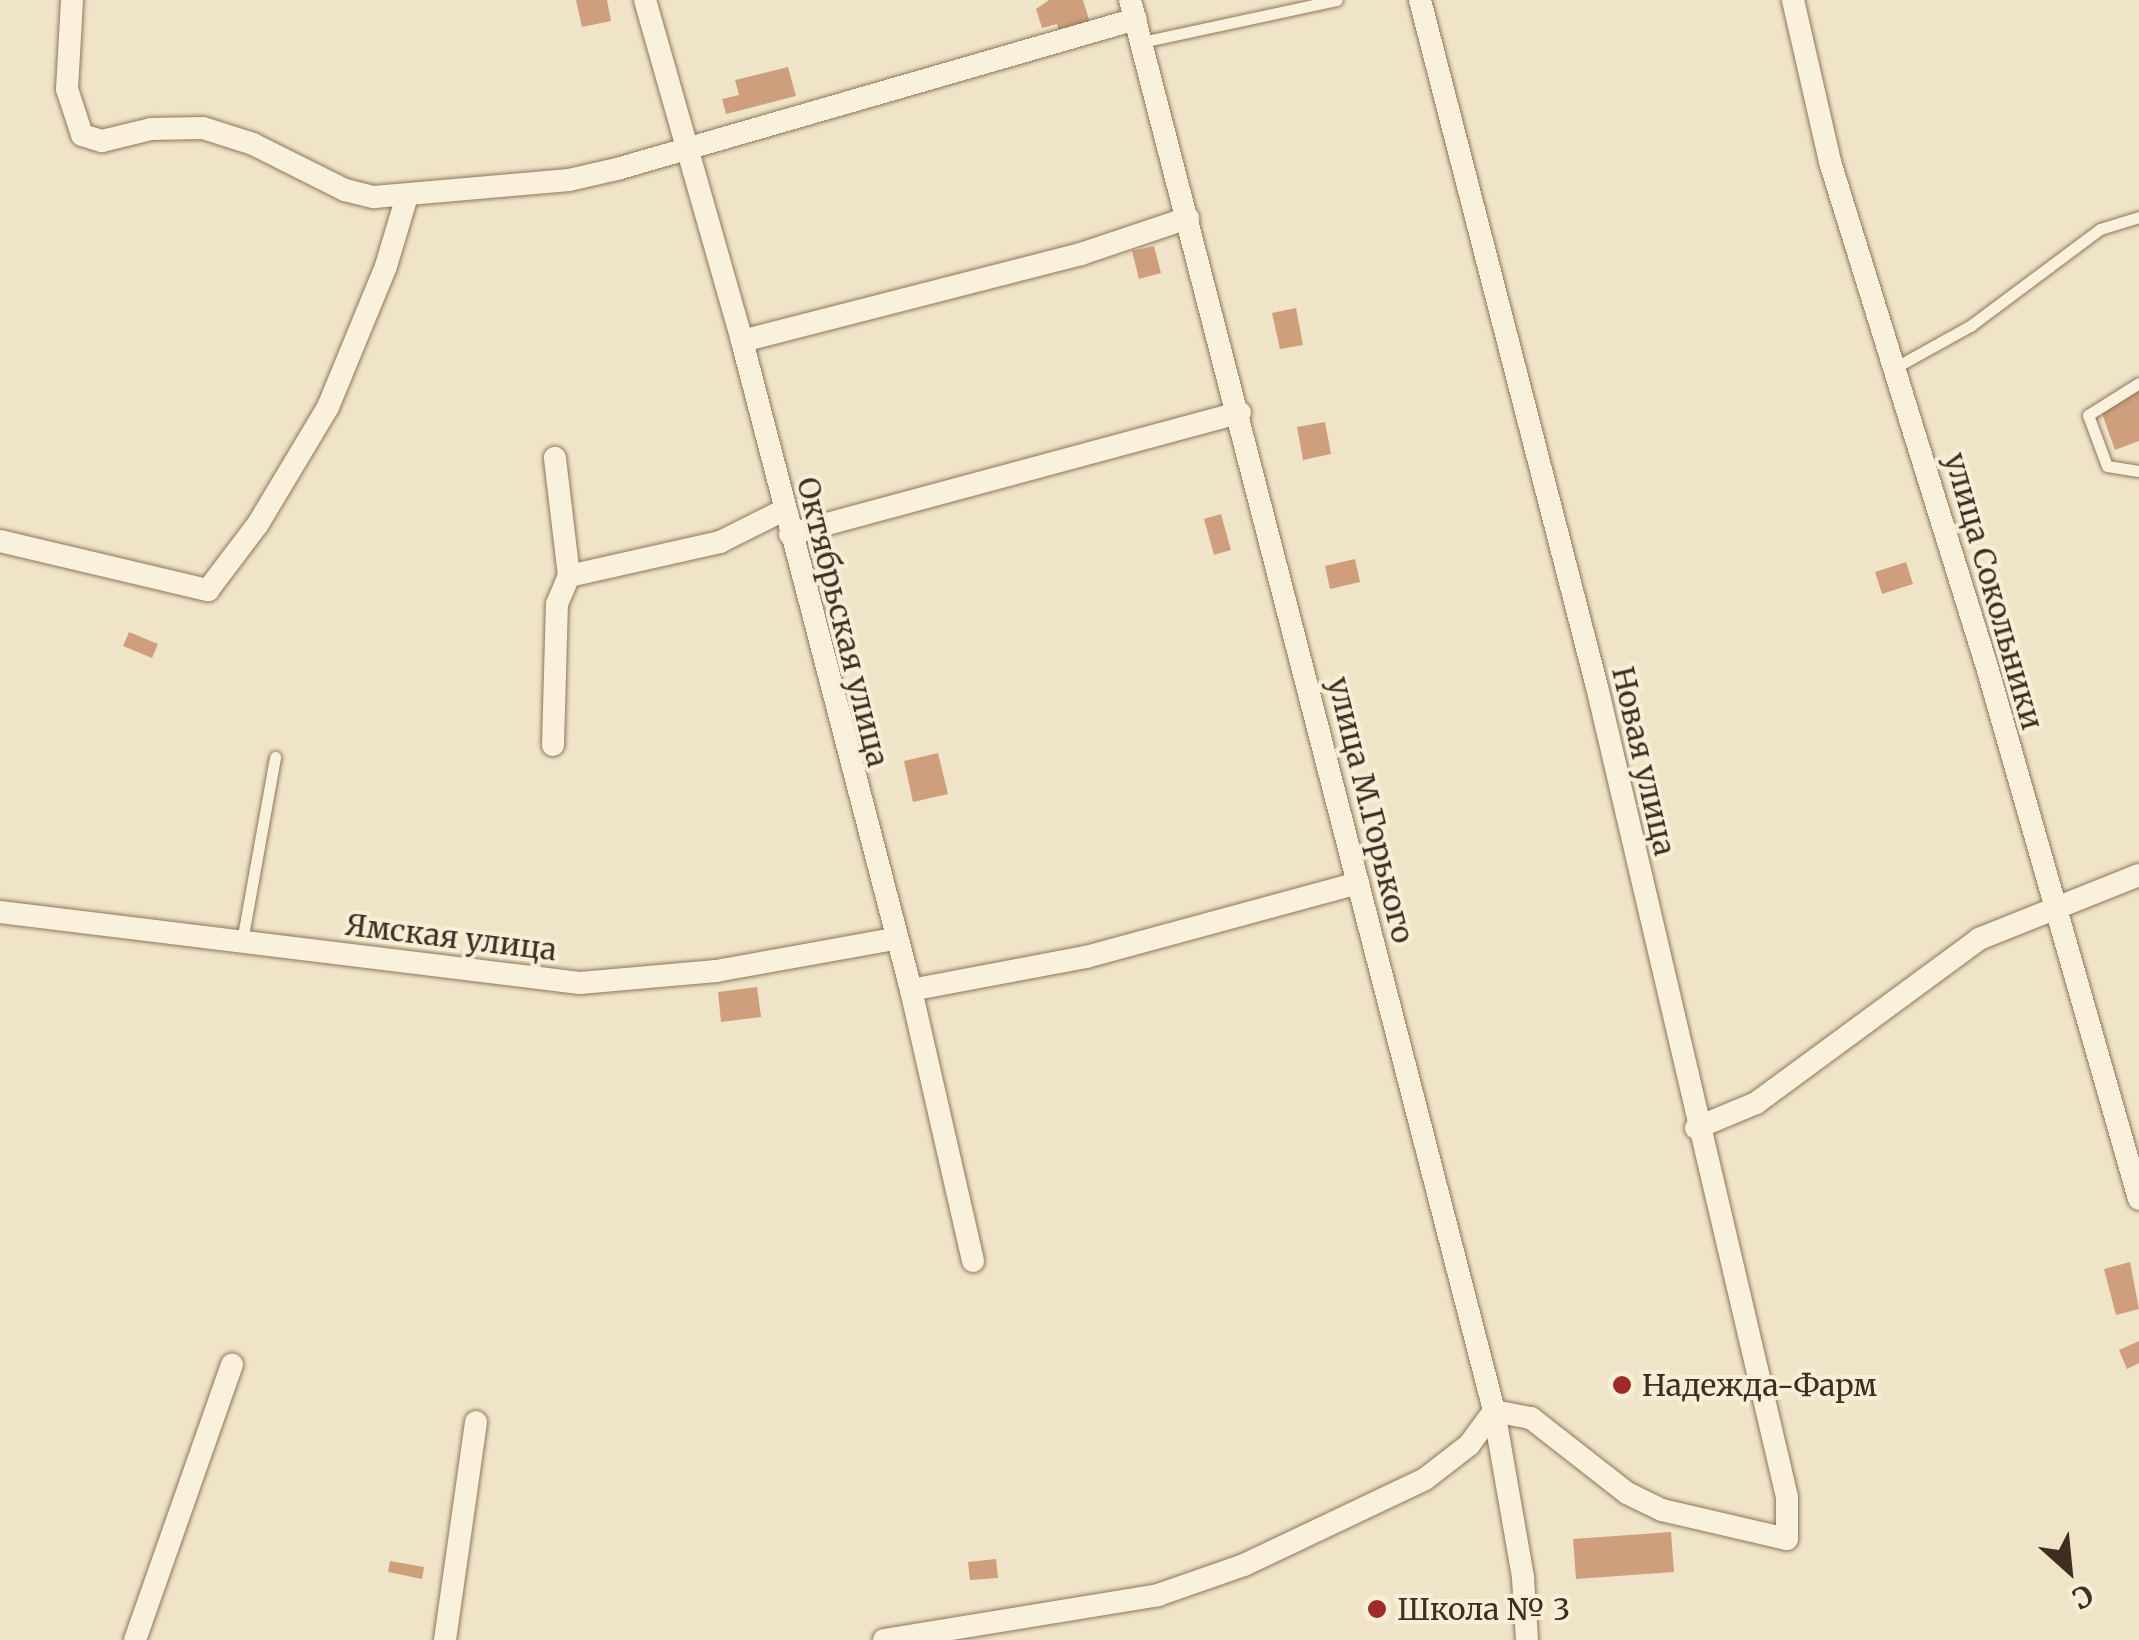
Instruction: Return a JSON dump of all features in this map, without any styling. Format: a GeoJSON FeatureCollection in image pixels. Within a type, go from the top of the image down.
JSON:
{"type":"FeatureCollection","features":[{"type":"Feature","properties":{"kind":"street"},"geometry":{"type":"LineString","coordinates":[[72,0],[67,89],[82,136],[102,142],[152,129],[203,128],[271,151],[345,190],[407,196],[569,180],[1133,10]]}},
{"type":"Feature","properties":{"kind":"street","name":"Октябрьская улица"},"geometry":{"type":"LineString","coordinates":[[645,0],[683,146],[742,341],[892,939],[911,990],[973,1260]]}},
{"type":"Feature","properties":{"kind":"street","name":"Новая улица"},"geometry":{"type":"LineString","coordinates":[[1420,0],[1597,687],[1696,1128],[1788,1497],[1787,1539],[1662,1510],[1627,1492],[1531,1418],[1494,1411]]}},
{"type":"Feature","properties":{"kind":"street","name":"улица Сокольники"},"geometry":{"type":"LineString","coordinates":[[1792,0],[1830,162],[1896,367],[2139,1199]]}},
{"type":"Feature","properties":{"kind":"street","name":"улица М.Горького"},"geometry":{"type":"LineString","coordinates":[[1133,10],[1240,413],[1494,1411],[1523,1578],[1527,1640]]}},
{"type":"Feature","properties":{"kind":"street"},"geometry":{"type":"LineString","coordinates":[[0,541],[208,590],[258,524],[328,406],[386,266],[407,196]]}},
{"type":"Feature","properties":{"kind":"street"},"geometry":{"type":"LineString","coordinates":[[742,341],[1081,254],[1188,218]]}},
{"type":"Feature","properties":{"kind":"street"},"geometry":{"type":"LineString","coordinates":[[790,534],[1240,413]]}},
{"type":"Feature","properties":{"kind":"street"},"geometry":{"type":"LineString","coordinates":[[552,745],[557,604],[569,576],[555,458]]}},
{"type":"Feature","properties":{"kind":"street"},"geometry":{"type":"LineString","coordinates":[[569,576],[720,542],[784,510]]}},
{"type":"Feature","properties":{"kind":"street"},"geometry":{"type":"LineString","coordinates":[[1696,1128],[1756,1104],[1979,939],[2139,875]]}},
{"type":"Feature","properties":{"kind":"street"},"geometry":{"type":"LineString","coordinates":[[911,990],[1086,957],[1358,883]]}},
{"type":"Feature","properties":{"kind":"street","name":"Ямская улица"},"geometry":{"type":"LineString","coordinates":[[0,912],[491,976],[618,984],[892,939]]}},
{"type":"Feature","properties":{"kind":"street"},"geometry":{"type":"LineString","coordinates":[[135,1640],[232,1365]]}},
{"type":"Feature","properties":{"kind":"street"},"geometry":{"type":"LineString","coordinates":[[884,1640],[1158,1595],[1244,1564],[1425,1479],[1470,1445],[1494,1411]]}},
{"type":"Feature","properties":{"kind":"street"},"geometry":{"type":"LineString","coordinates":[[445,1640],[476,1422]]}},
{"type":"Feature","properties":{"kind":"lane"},"geometry":{"type":"LineString","coordinates":[[1142,42],[1337,0]]}},
{"type":"Feature","properties":{"kind":"lane"},"geometry":{"type":"LineString","coordinates":[[1896,367],[1970,326],[2100,229],[2139,216]]}},
{"type":"Feature","properties":{"kind":"lane"},"geometry":{"type":"LineString","coordinates":[[2139,383],[2088,415],[2107,466],[2139,471]]}},
{"type":"Feature","properties":{"kind":"lane"},"geometry":{"type":"LineString","coordinates":[[242,941],[275,757]]}},
{"type":"Feature","properties":{"kind":"building"},"geometry":{"type":"Polygon","coordinates":[[[576,0],[607,0],[611,21],[582,27],[576,0]]]}},
{"type":"Feature","properties":{"kind":"building"},"geometry":{"type":"Polygon","coordinates":[[[1049,0],[1083,0],[1091,26],[1060,35],[1057,24],[1042,28],[1036,9],[1049,0]]]}},
{"type":"Feature","properties":{"kind":"building"},"geometry":{"type":"Polygon","coordinates":[[[788,67],[796,96],[726,114],[722,99],[739,95],[735,80],[788,67]]]}},
{"type":"Feature","properties":{"kind":"building"},"geometry":{"type":"Polygon","coordinates":[[[1154,246],[1161,273],[1139,279],[1132,251],[1154,246]]]}},
{"type":"Feature","properties":{"kind":"building"},"geometry":{"type":"Polygon","coordinates":[[[1296,308],[1303,345],[1280,349],[1272,313],[1296,308]]]}},
{"type":"Feature","properties":{"kind":"building"},"geometry":{"type":"Polygon","coordinates":[[[2139,387],[2139,441],[2115,450],[2098,402],[2139,387]]]}},
{"type":"Feature","properties":{"kind":"building"},"geometry":{"type":"Polygon","coordinates":[[[1325,422],[1331,454],[1303,460],[1297,427],[1325,422]]]}},
{"type":"Feature","properties":{"kind":"building"},"geometry":{"type":"Polygon","coordinates":[[[1221,514],[1231,550],[1214,555],[1204,519],[1221,514]]]}},
{"type":"Feature","properties":{"kind":"building"},"geometry":{"type":"Polygon","coordinates":[[[1355,559],[1360,582],[1330,589],[1325,566],[1355,559]]]}},
{"type":"Feature","properties":{"kind":"building"},"geometry":{"type":"Polygon","coordinates":[[[1906,562],[1913,584],[1882,594],[1875,572],[1906,562]]]}},
{"type":"Feature","properties":{"kind":"building"},"geometry":{"type":"Polygon","coordinates":[[[129,632],[158,644],[152,658],[123,646],[129,632]]]}},
{"type":"Feature","properties":{"kind":"building"},"geometry":{"type":"Polygon","coordinates":[[[938,753],[948,794],[913,802],[904,761],[938,753]]]}},
{"type":"Feature","properties":{"kind":"building"},"geometry":{"type":"Polygon","coordinates":[[[757,987],[761,1017],[721,1022],[718,992],[757,987]]]}},
{"type":"Feature","properties":{"kind":"building"},"geometry":{"type":"Polygon","coordinates":[[[2130,1262],[2139,1309],[2116,1315],[2104,1269],[2130,1262]]]}},
{"type":"Feature","properties":{"kind":"building"},"geometry":{"type":"Polygon","coordinates":[[[2139,1341],[2139,1363],[2127,1369],[2119,1350],[2139,1341]]]}},
{"type":"Feature","properties":{"kind":"building"},"geometry":{"type":"Polygon","coordinates":[[[1671,1532],[1674,1572],[1576,1579],[1573,1539],[1671,1532]]]}},
{"type":"Feature","properties":{"kind":"building"},"geometry":{"type":"Polygon","coordinates":[[[996,1559],[998,1578],[970,1580],[968,1562],[996,1559]]]}},
{"type":"Feature","properties":{"kind":"building"},"geometry":{"type":"Polygon","coordinates":[[[390,1561],[424,1567],[422,1579],[388,1572],[390,1561]]]}},
{"type":"Feature","properties":{"kind":"place","name":"Надежда-Фарм"},"geometry":{"type":"Point","coordinates":[1622,1385]}},
{"type":"Feature","properties":{"kind":"place","name":"Школа № 3"},"geometry":{"type":"Point","coordinates":[1377,1609]}}]}
